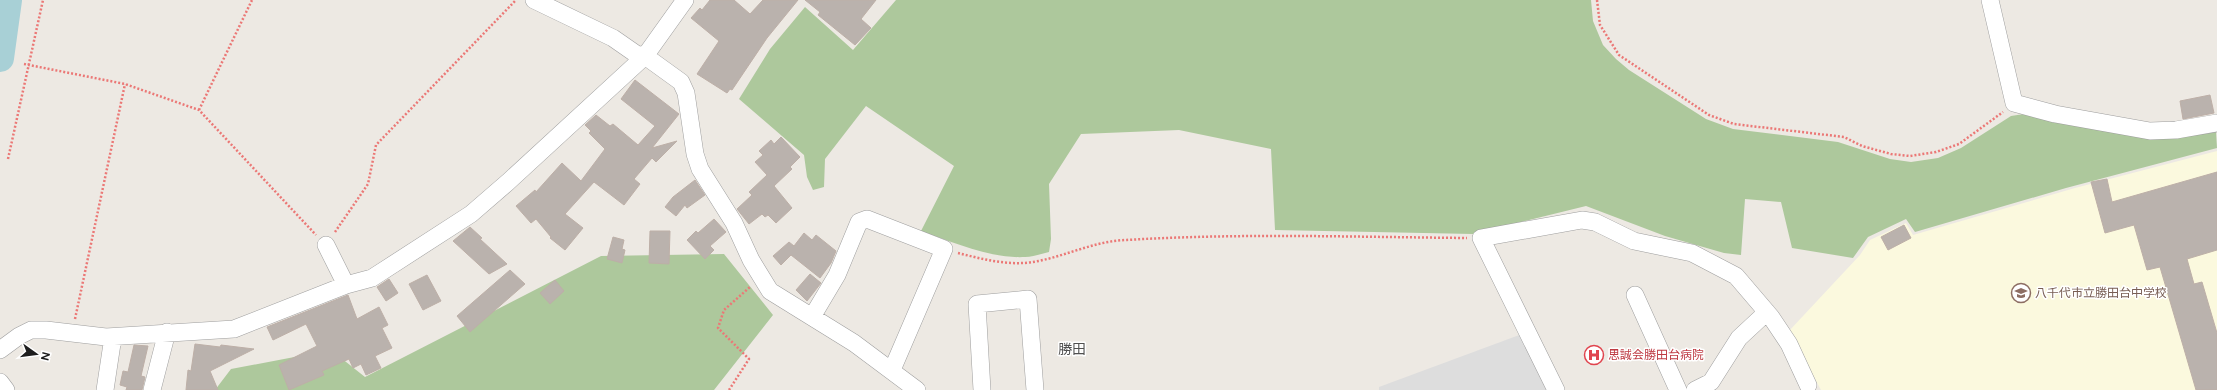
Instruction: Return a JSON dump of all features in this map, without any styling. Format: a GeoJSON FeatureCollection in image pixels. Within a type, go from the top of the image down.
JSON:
{"type":"FeatureCollection","features":[{"type":"Feature","properties":{"kind":"street"},"geometry":{"type":"LineString","coordinates":[[534,0],[613,38],[636,54],[645,56],[681,82],[686,93],[695,154],[700,169],[734,223],[761,277],[770,291],[854,342],[917,390]]}},
{"type":"Feature","properties":{"kind":"street"},"geometry":{"type":"LineString","coordinates":[[0,350],[18,336],[31,330],[113,337],[167,332],[234,329],[346,285],[372,278],[471,214],[645,56],[685,0]]}},
{"type":"Feature","properties":{"kind":"street"},"geometry":{"type":"LineString","coordinates":[[1990,0],[2014,103],[2055,114],[2150,131],[2176,130],[2217,123]]}},
{"type":"Feature","properties":{"kind":"street"},"geometry":{"type":"LineString","coordinates":[[812,317],[837,275],[859,222],[867,219],[944,249],[892,370]]}},
{"type":"Feature","properties":{"kind":"street"},"geometry":{"type":"LineString","coordinates":[[1556,390],[1481,238],[1582,220],[1595,222],[1634,241],[1692,253],[1736,276],[1767,312],[1789,344],[1806,388]]}},
{"type":"Feature","properties":{"kind":"street"},"geometry":{"type":"LineString","coordinates":[[326,245],[346,285]]}},
{"type":"Feature","properties":{"kind":"street"},"geometry":{"type":"LineString","coordinates":[[1635,296],[1678,390]]}},
{"type":"Feature","properties":{"kind":"street"},"geometry":{"type":"LineString","coordinates":[[982,390],[977,304],[1028,299],[1035,390]]}},
{"type":"Feature","properties":{"kind":"street"},"geometry":{"type":"LineString","coordinates":[[1695,390],[1711,382],[1739,338],[1767,312]]}},
{"type":"Feature","properties":{"kind":"street"},"geometry":{"type":"LineString","coordinates":[[152,390],[167,332]]}},
{"type":"Feature","properties":{"kind":"street"},"geometry":{"type":"LineString","coordinates":[[105,390],[113,337]]}},
{"type":"Feature","properties":{"kind":"street"},"geometry":{"type":"LineString","coordinates":[[0,382],[6,390]]}},
{"type":"Feature","properties":{"kind":"path"},"geometry":{"type":"LineString","coordinates":[[8,159],[43,0]]}},
{"type":"Feature","properties":{"kind":"path"},"geometry":{"type":"LineString","coordinates":[[200,110],[252,0]]}},
{"type":"Feature","properties":{"kind":"path"},"geometry":{"type":"LineString","coordinates":[[24,64],[126,84],[200,110],[326,245],[368,184],[376,145],[516,0]]}},
{"type":"Feature","properties":{"kind":"path"},"geometry":{"type":"LineString","coordinates":[[1597,0],[1600,25],[1619,55],[1709,115],[1734,124],[1844,138],[1862,146],[1891,154],[1910,156],[1936,152],[1958,144],[2014,103]]}},
{"type":"Feature","properties":{"kind":"path"},"geometry":{"type":"LineString","coordinates":[[72,333],[126,84]]}},
{"type":"Feature","properties":{"kind":"path"},"geometry":{"type":"LineString","coordinates":[[944,249],[978,258],[1011,264],[1032,262],[1110,240],[1197,236],[1481,238]]}},
{"type":"Feature","properties":{"kind":"path"},"geometry":{"type":"LineString","coordinates":[[729,390],[749,359],[718,328],[724,310],[761,277]]}},
{"type":"Feature","properties":{"kind":"shaded area","name":"八千代市立勝田台中学校"},"geometry":{"type":"Polygon","coordinates":[[[2217,151],[2217,390],[1821,390],[1789,331],[1860,255],[1870,240],[1906,223],[1913,235],[2075,188],[2217,151]]]}},
{"type":"Feature","properties":{"kind":"shaded area"},"geometry":{"type":"Polygon","coordinates":[[[1522,334],[1551,390],[1379,390],[1379,387],[1522,334]]]}},
{"type":"Feature","properties":{"kind":"green space"},"geometry":{"type":"Polygon","coordinates":[[[896,0],[1591,0],[1593,21],[1603,45],[1616,59],[1629,70],[1706,119],[1733,129],[1838,142],[1890,159],[1911,162],[1938,158],[1961,148],[2011,116],[2024,114],[2183,137],[2216,132],[2217,148],[2066,188],[1915,232],[1906,219],[1868,237],[1853,258],[1792,248],[1781,202],[1745,199],[1741,255],[1724,253],[1665,236],[1586,206],[1473,234],[1275,230],[1271,149],[1179,130],[1081,134],[1049,184],[1051,239],[1049,252],[1025,257],[1012,257],[972,249],[921,231],[954,166],[866,106],[825,159],[824,187],[813,190],[807,177],[804,155],[739,99],[770,49],[805,7],[853,50],[896,0]]]}},
{"type":"Feature","properties":{"kind":"green space"},"geometry":{"type":"Polygon","coordinates":[[[724,254],[773,315],[714,390],[215,390],[231,369],[331,350],[365,377],[601,256],[724,254]]]}},
{"type":"Feature","properties":{"kind":"building"},"geometry":{"type":"Polygon","coordinates":[[[710,0],[734,0],[750,14],[763,0],[798,0],[767,38],[732,90],[730,89],[727,93],[697,74],[719,41],[691,18],[700,8],[702,10],[710,0]]]}},
{"type":"Feature","properties":{"kind":"building"},"geometry":{"type":"Polygon","coordinates":[[[805,0],[876,0],[861,19],[871,28],[855,45],[818,15],[820,12],[805,0]]]}},
{"type":"Feature","properties":{"kind":"building"},"geometry":{"type":"Polygon","coordinates":[[[635,80],[679,114],[652,148],[677,141],[656,162],[652,158],[634,179],[640,184],[624,205],[594,182],[565,214],[583,228],[565,250],[550,238],[551,237],[536,219],[531,223],[516,206],[535,190],[536,192],[562,163],[581,181],[605,149],[589,133],[591,131],[585,125],[596,115],[610,126],[613,124],[638,145],[655,126],[621,99],[635,80]]]}},
{"type":"Feature","properties":{"kind":"building"},"geometry":{"type":"Polygon","coordinates":[[[2210,95],[2214,113],[2183,119],[2180,101],[2210,95]]]}},
{"type":"Feature","properties":{"kind":"building"},"geometry":{"type":"Polygon","coordinates":[[[781,137],[800,157],[790,167],[792,169],[774,186],[792,208],[776,223],[768,215],[765,217],[762,214],[749,224],[737,209],[752,195],[749,192],[767,175],[755,162],[763,155],[759,151],[771,140],[774,144],[781,137]]]}},
{"type":"Feature","properties":{"kind":"building"},"geometry":{"type":"Polygon","coordinates":[[[2217,172],[2217,250],[2187,259],[2194,284],[2202,282],[2217,333],[2217,390],[2196,390],[2160,267],[2147,270],[2134,225],[2105,233],[2091,182],[2107,179],[2112,202],[2217,172]]]}},
{"type":"Feature","properties":{"kind":"building"},"geometry":{"type":"Polygon","coordinates":[[[695,180],[705,195],[687,208],[685,205],[676,216],[665,207],[673,197],[695,180]]]}},
{"type":"Feature","properties":{"kind":"building"},"geometry":{"type":"Polygon","coordinates":[[[714,219],[726,232],[710,246],[714,250],[705,259],[687,240],[696,231],[698,233],[714,219]]]}},
{"type":"Feature","properties":{"kind":"building"},"geometry":{"type":"Polygon","coordinates":[[[1904,225],[1911,238],[1888,250],[1881,237],[1904,225]]]}},
{"type":"Feature","properties":{"kind":"building"},"geometry":{"type":"Polygon","coordinates":[[[470,227],[482,238],[480,239],[507,264],[489,274],[453,241],[470,227]]]}},
{"type":"Feature","properties":{"kind":"building"},"geometry":{"type":"Polygon","coordinates":[[[650,231],[670,231],[669,264],[649,263],[650,231]]]}},
{"type":"Feature","properties":{"kind":"building"},"geometry":{"type":"Polygon","coordinates":[[[804,233],[812,240],[816,235],[836,251],[831,263],[820,278],[791,255],[781,265],[773,256],[789,242],[794,246],[804,233]]]}},
{"type":"Feature","properties":{"kind":"building"},"geometry":{"type":"Polygon","coordinates":[[[613,237],[624,240],[622,249],[625,250],[622,263],[607,259],[613,237]]]}},
{"type":"Feature","properties":{"kind":"building"},"geometry":{"type":"Polygon","coordinates":[[[510,270],[525,284],[470,332],[457,316],[510,270]]]}},
{"type":"Feature","properties":{"kind":"building"},"geometry":{"type":"Polygon","coordinates":[[[810,274],[821,283],[807,301],[796,290],[810,274]]]}},
{"type":"Feature","properties":{"kind":"building"},"geometry":{"type":"Polygon","coordinates":[[[427,275],[441,301],[423,310],[409,284],[427,275]]]}},
{"type":"Feature","properties":{"kind":"building"},"geometry":{"type":"Polygon","coordinates":[[[389,279],[398,293],[386,301],[377,287],[389,279]]]}},
{"type":"Feature","properties":{"kind":"building"},"geometry":{"type":"Polygon","coordinates":[[[555,280],[564,291],[550,304],[540,293],[555,280]]]}},
{"type":"Feature","properties":{"kind":"building"},"geometry":{"type":"Polygon","coordinates":[[[348,295],[357,319],[379,307],[388,325],[382,328],[392,348],[375,356],[381,368],[366,375],[361,364],[353,368],[349,359],[322,371],[324,375],[289,390],[279,365],[317,346],[306,324],[273,340],[267,327],[348,295]]]}},
{"type":"Feature","properties":{"kind":"building"},"geometry":{"type":"Polygon","coordinates":[[[195,344],[254,349],[210,371],[218,390],[186,390],[188,370],[191,371],[195,344]]]}},
{"type":"Feature","properties":{"kind":"building"},"geometry":{"type":"Polygon","coordinates":[[[134,345],[148,346],[141,376],[145,377],[142,390],[126,390],[127,387],[120,385],[123,371],[128,372],[134,345]]]}},
{"type":"Feature","properties":{"kind":"waterway"},"geometry":{"type":"LineString","coordinates":[[0,58],[8,0]]}},
{"type":"Feature","properties":{"kind":"place","name":"八千代市立勝田台中学校"},"geometry":{"type":"Point","coordinates":[2021,293]}},
{"type":"Feature","properties":{"kind":"place","name":"思誠会勝田台病院"},"geometry":{"type":"Point","coordinates":[1594,355]}},
{"type":"Feature","properties":{"kind":"district","name":"勝田"},"geometry":{"type":"Point","coordinates":[1072,349]}}]}
